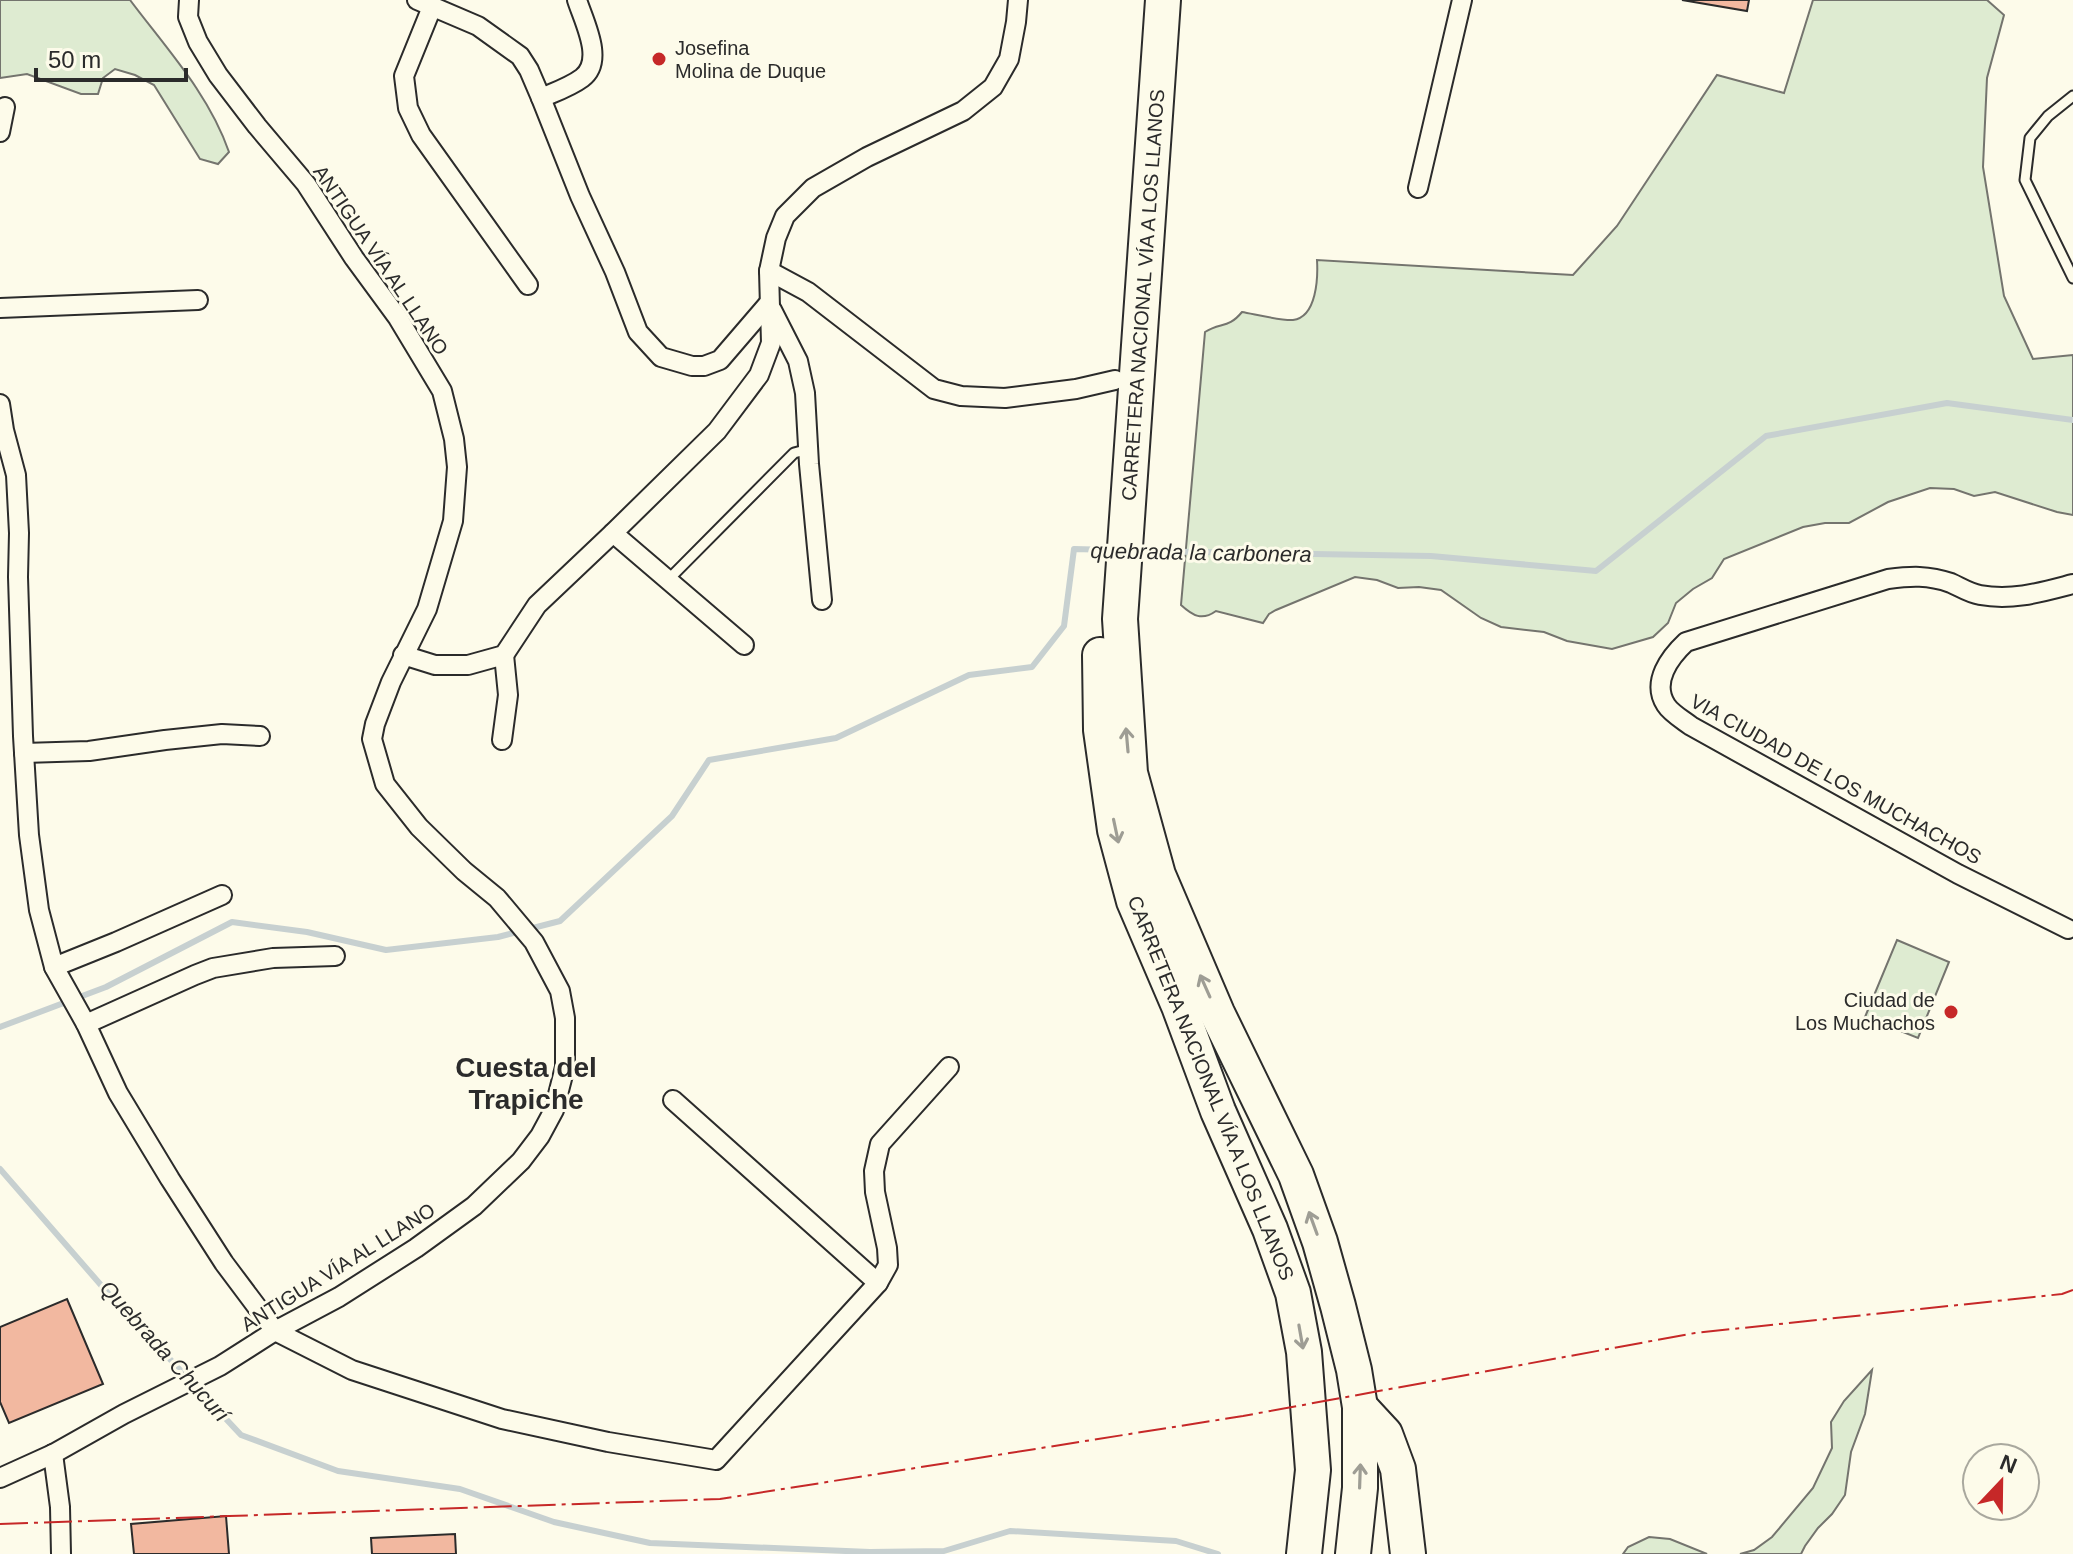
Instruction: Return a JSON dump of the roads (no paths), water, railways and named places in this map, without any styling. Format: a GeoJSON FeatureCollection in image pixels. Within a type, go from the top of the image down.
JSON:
{"type":"FeatureCollection","features":[{"type":"Feature","properties":{"kind":"highway","name":"CARRETERA NACIONAL VÍA A LOS LLANOS"},"geometry":{"type":"LineString","coordinates":[[1141,0],[1104,549],[1099,686],[1101,730],[1115,830],[1134,901],[1179,1006],[1218,1111],[1270,1229],[1293,1293],[1304,1352],[1313,1470],[1304,1554]]}},
{"type":"Feature","properties":{"kind":"highway","name":"CARRETERA NACIONAL VÍA A LOS LLANOS"},"geometry":{"type":"LineString","coordinates":[[1163,0],[1120,619],[1130,773],[1158,875],[1172,910],[1217,1013],[1296,1175],[1320,1242],[1354,1370],[1360,1407],[1360,1488],[1353,1554]]}},
{"type":"Feature","properties":{"kind":"highway"},"geometry":{"type":"LineString","coordinates":[[1360,1407],[1385,1434],[1398,1469],[1408,1554]]}},
{"type":"Feature","properties":{"kind":"street","name":"ANTIGUA VÍA AL LLANO"},"geometry":{"type":"LineString","coordinates":[[0,1478],[53,1454],[220,1366],[403,1257],[474,1206],[521,1161],[540,1136],[554,1110],[565,1067],[565,1018],[560,991],[534,942],[497,898],[419,827],[385,784],[372,739],[385,696],[427,609],[453,521],[457,467],[454,439],[442,391],[398,318],[306,184],[218,75],[198,42],[188,17],[189,0]]}},
{"type":"Feature","properties":{"kind":"street"},"geometry":{"type":"LineString","coordinates":[[541,98],[585,76],[594,57],[577,0]]}},
{"type":"Feature","properties":{"kind":"street"},"geometry":{"type":"LineString","coordinates":[[502,740],[508,695],[504,655],[537,605],[717,431],[759,375],[771,343],[769,271],[776,238],[785,216],[813,188],[867,157],[963,111],[993,87],[1009,59],[1018,0]]}},
{"type":"Feature","properties":{"kind":"street"},"geometry":{"type":"LineString","coordinates":[[1418,188],[1462,0]]}},
{"type":"Feature","properties":{"kind":"street"},"geometry":{"type":"LineString","coordinates":[[528,285],[421,135],[408,108],[404,76],[425,3],[478,26],[520,56],[541,98],[638,332],[661,357],[692,366],[704,366],[720,360],[769,303]]}},
{"type":"Feature","properties":{"kind":"street"},"geometry":{"type":"LineString","coordinates":[[0,132],[5,107]]}},
{"type":"Feature","properties":{"kind":"street"},"geometry":{"type":"LineString","coordinates":[[769,271],[808,292],[934,389],[961,396],[1005,398],[1076,389],[1115,380]]}},
{"type":"Feature","properties":{"kind":"street"},"geometry":{"type":"LineString","coordinates":[[0,308],[198,300]]}},
{"type":"Feature","properties":{"kind":"street"},"geometry":{"type":"LineString","coordinates":[[769,303],[798,361],[805,393],[822,600]]}},
{"type":"Feature","properties":{"kind":"street"},"geometry":{"type":"LineString","coordinates":[[0,404],[16,475],[20,667],[29,835],[39,910],[54,967],[86,1024],[118,1093],[170,1179],[224,1263],[275,1331],[352,1370],[502,1419],[608,1442],[716,1460],[878,1283],[888,1265],[875,1192],[874,1171],[880,1144],[949,1067]]}},
{"type":"Feature","properties":{"kind":"street"},"geometry":{"type":"LineString","coordinates":[[613,533],[744,645]]}},
{"type":"Feature","properties":{"kind":"street","name":"VIA CIUDAD DE LOS MUCHACHOS"},"geometry":{"type":"LineString","coordinates":[[2068,929],[1958,874],[1691,726],[1667,708],[1661,694],[1664,668],[1686,642],[1888,579],[1913,575],[1949,583],[1976,595],[2009,598],[2073,584]]}},
{"type":"Feature","properties":{"kind":"street"},"geometry":{"type":"LineString","coordinates":[[403,655],[435,665],[468,665],[504,655]]}},
{"type":"Feature","properties":{"kind":"street"},"geometry":{"type":"LineString","coordinates":[[24,753],[89,751],[222,734],[260,736]]}},
{"type":"Feature","properties":{"kind":"street"},"geometry":{"type":"LineString","coordinates":[[54,967],[222,895]]}},
{"type":"Feature","properties":{"kind":"street"},"geometry":{"type":"LineString","coordinates":[[86,1024],[213,968],[273,958],[335,956]]}},
{"type":"Feature","properties":{"kind":"street"},"geometry":{"type":"LineString","coordinates":[[673,1100],[878,1283]]}},
{"type":"Feature","properties":{"kind":"street"},"geometry":{"type":"LineString","coordinates":[[53,1454],[60,1507],[61,1554]]}},
{"type":"Feature","properties":{"kind":"lane"},"geometry":{"type":"LineString","coordinates":[[2073,96],[2048,116],[2030,138],[2025,180],[2073,278]]}},
{"type":"Feature","properties":{"kind":"lane"},"geometry":{"type":"LineString","coordinates":[[668,580],[794,453],[809,449]]}},
{"type":"Feature","properties":{"kind":"waterway","name":"quebrada la carbonera"},"geometry":{"type":"LineString","coordinates":[[1137,551],[1431,556],[1596,571],[1766,436],[1947,403],[2073,420]]}},
{"type":"Feature","properties":{"kind":"waterway","name":"quebrada la carbonera"},"geometry":{"type":"LineString","coordinates":[[0,1027],[106,987],[232,922],[307,932],[386,950],[498,937],[560,921],[672,816],[709,760],[836,738],[969,675],[1032,667],[1064,626],[1074,549],[1113,550]]}},
{"type":"Feature","properties":{"kind":"waterway","name":"Quebrada Chucurí"},"geometry":{"type":"LineString","coordinates":[[0,1169],[107,1292],[241,1435],[338,1471],[460,1489],[554,1522],[650,1543],[870,1552],[944,1551],[1010,1531],[1176,1541],[1218,1554]]}},
{"type":"Feature","properties":{"kind":"place","name":"Josefina Molina de Duque"},"geometry":{"type":"Point","coordinates":[659,59]}},
{"type":"Feature","properties":{"kind":"place","name":"Ciudad de Los Muchachos"},"geometry":{"type":"Point","coordinates":[1951,1012]}},
{"type":"Feature","properties":{"kind":"district","name":"Cuesta del Trapiche"},"geometry":{"type":"Point","coordinates":[526,1083]}}]}
